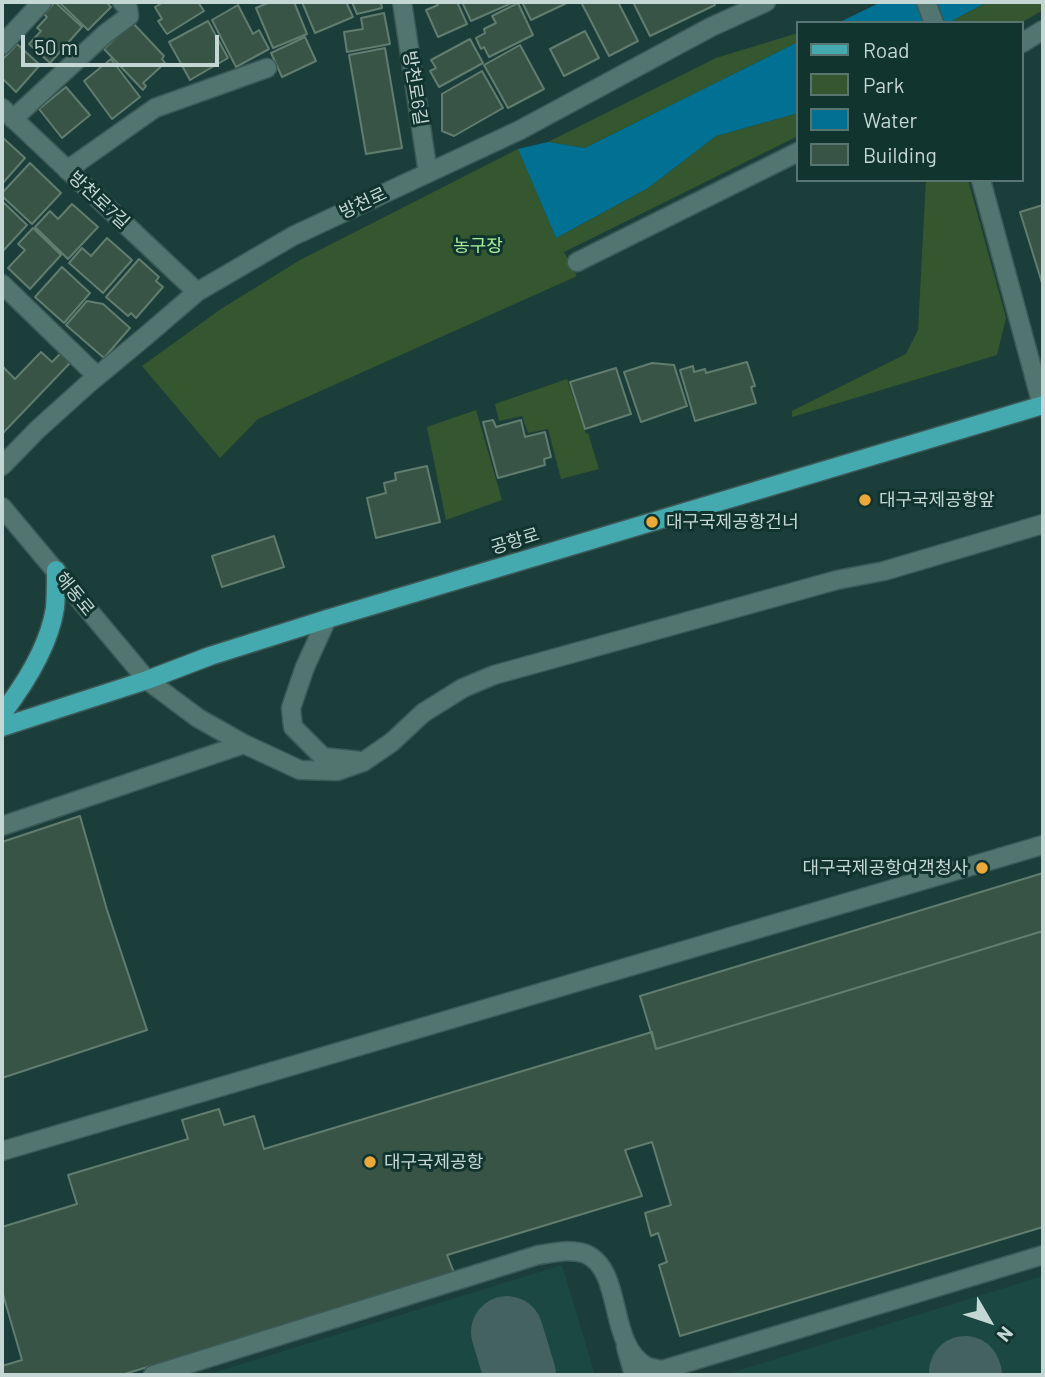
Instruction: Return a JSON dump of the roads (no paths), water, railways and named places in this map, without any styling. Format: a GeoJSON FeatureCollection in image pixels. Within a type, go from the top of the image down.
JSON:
{"type":"FeatureCollection","features":[{"type":"Feature","properties":{"kind":"main road","name":"공항로"},"geometry":{"type":"LineString","coordinates":[[2,727],[327,619],[1043,405]]}},
{"type":"Feature","properties":{"kind":"main road"},"geometry":{"type":"LineString","coordinates":[[2,714],[18,694],[44,643],[55,608],[56,570]]}},
{"type":"Feature","properties":{"kind":"street"},"geometry":{"type":"LineString","coordinates":[[2,45],[42,2]]}},
{"type":"Feature","properties":{"kind":"street"},"geometry":{"type":"LineString","coordinates":[[7,113],[129,16],[128,8],[122,2]]}},
{"type":"Feature","properties":{"kind":"street","name":"방천로6길"},"geometry":{"type":"LineString","coordinates":[[402,2],[428,173]]}},
{"type":"Feature","properties":{"kind":"street","name":"방천로"},"geometry":{"type":"LineString","coordinates":[[2,466],[97,376],[197,292],[293,236],[520,130],[711,27],[766,2]]}},
{"type":"Feature","properties":{"kind":"street"},"geometry":{"type":"LineString","coordinates":[[926,2],[933,21]]}},
{"type":"Feature","properties":{"kind":"street"},"geometry":{"type":"LineString","coordinates":[[1024,42],[1043,30]]}},
{"type":"Feature","properties":{"kind":"street"},"geometry":{"type":"LineString","coordinates":[[67,170],[155,108],[267,68]]}},
{"type":"Feature","properties":{"kind":"street","name":"방천로7길"},"geometry":{"type":"LineString","coordinates":[[7,113],[197,292]]}},
{"type":"Feature","properties":{"kind":"street"},"geometry":{"type":"LineString","coordinates":[[577,262],[796,153]]}},
{"type":"Feature","properties":{"kind":"street"},"geometry":{"type":"LineString","coordinates":[[982,182],[1043,405]]}},
{"type":"Feature","properties":{"kind":"street"},"geometry":{"type":"LineString","coordinates":[[2,284],[97,376]]}},
{"type":"Feature","properties":{"kind":"street","name":"해동로"},"geometry":{"type":"LineString","coordinates":[[2,507],[147,680],[198,718],[244,744],[300,770],[337,771],[363,762],[392,742],[423,713],[463,688],[494,675],[837,580],[884,572],[1043,524]]}},
{"type":"Feature","properties":{"kind":"street"},"geometry":{"type":"LineString","coordinates":[[327,619],[305,667],[291,708],[293,727],[323,757],[363,762]]}},
{"type":"Feature","properties":{"kind":"street"},"geometry":{"type":"LineString","coordinates":[[2,826],[244,744]]}},
{"type":"Feature","properties":{"kind":"street"},"geometry":{"type":"LineString","coordinates":[[2,1150],[1043,845]]}},
{"type":"Feature","properties":{"kind":"street"},"geometry":{"type":"LineString","coordinates":[[153,1375],[538,1255],[567,1250],[587,1255],[606,1274],[634,1375]]}},
{"type":"Feature","properties":{"kind":"street"},"geometry":{"type":"LineString","coordinates":[[622,1331],[635,1357],[648,1367],[662,1370],[1043,1255]]}},
{"type":"Feature","properties":{"kind":"water"},"geometry":{"type":"Polygon","coordinates":[[[881,2],[987,2],[952,21],[842,21],[881,2]]]}},
{"type":"Feature","properties":{"kind":"water"},"geometry":{"type":"Polygon","coordinates":[[[796,43],[796,114],[716,136],[648,188],[556,238],[518,149],[548,142],[585,148],[796,43]]]}},
{"type":"Feature","properties":{"kind":"place","name":"대구국제공항앞"},"geometry":{"type":"Point","coordinates":[865,500]}},
{"type":"Feature","properties":{"kind":"place","name":"대구국제공항건너"},"geometry":{"type":"Point","coordinates":[652,522]}},
{"type":"Feature","properties":{"kind":"place","name":"대구국제공항여객청사"},"geometry":{"type":"Point","coordinates":[982,868]}},
{"type":"Feature","properties":{"kind":"place","name":"대구국제공항"},"geometry":{"type":"Point","coordinates":[370,1162]}},
{"type":"Feature","properties":{"kind":"park label","name":"농구장"},"geometry":{"type":"Point","coordinates":[478,246]}}]}
